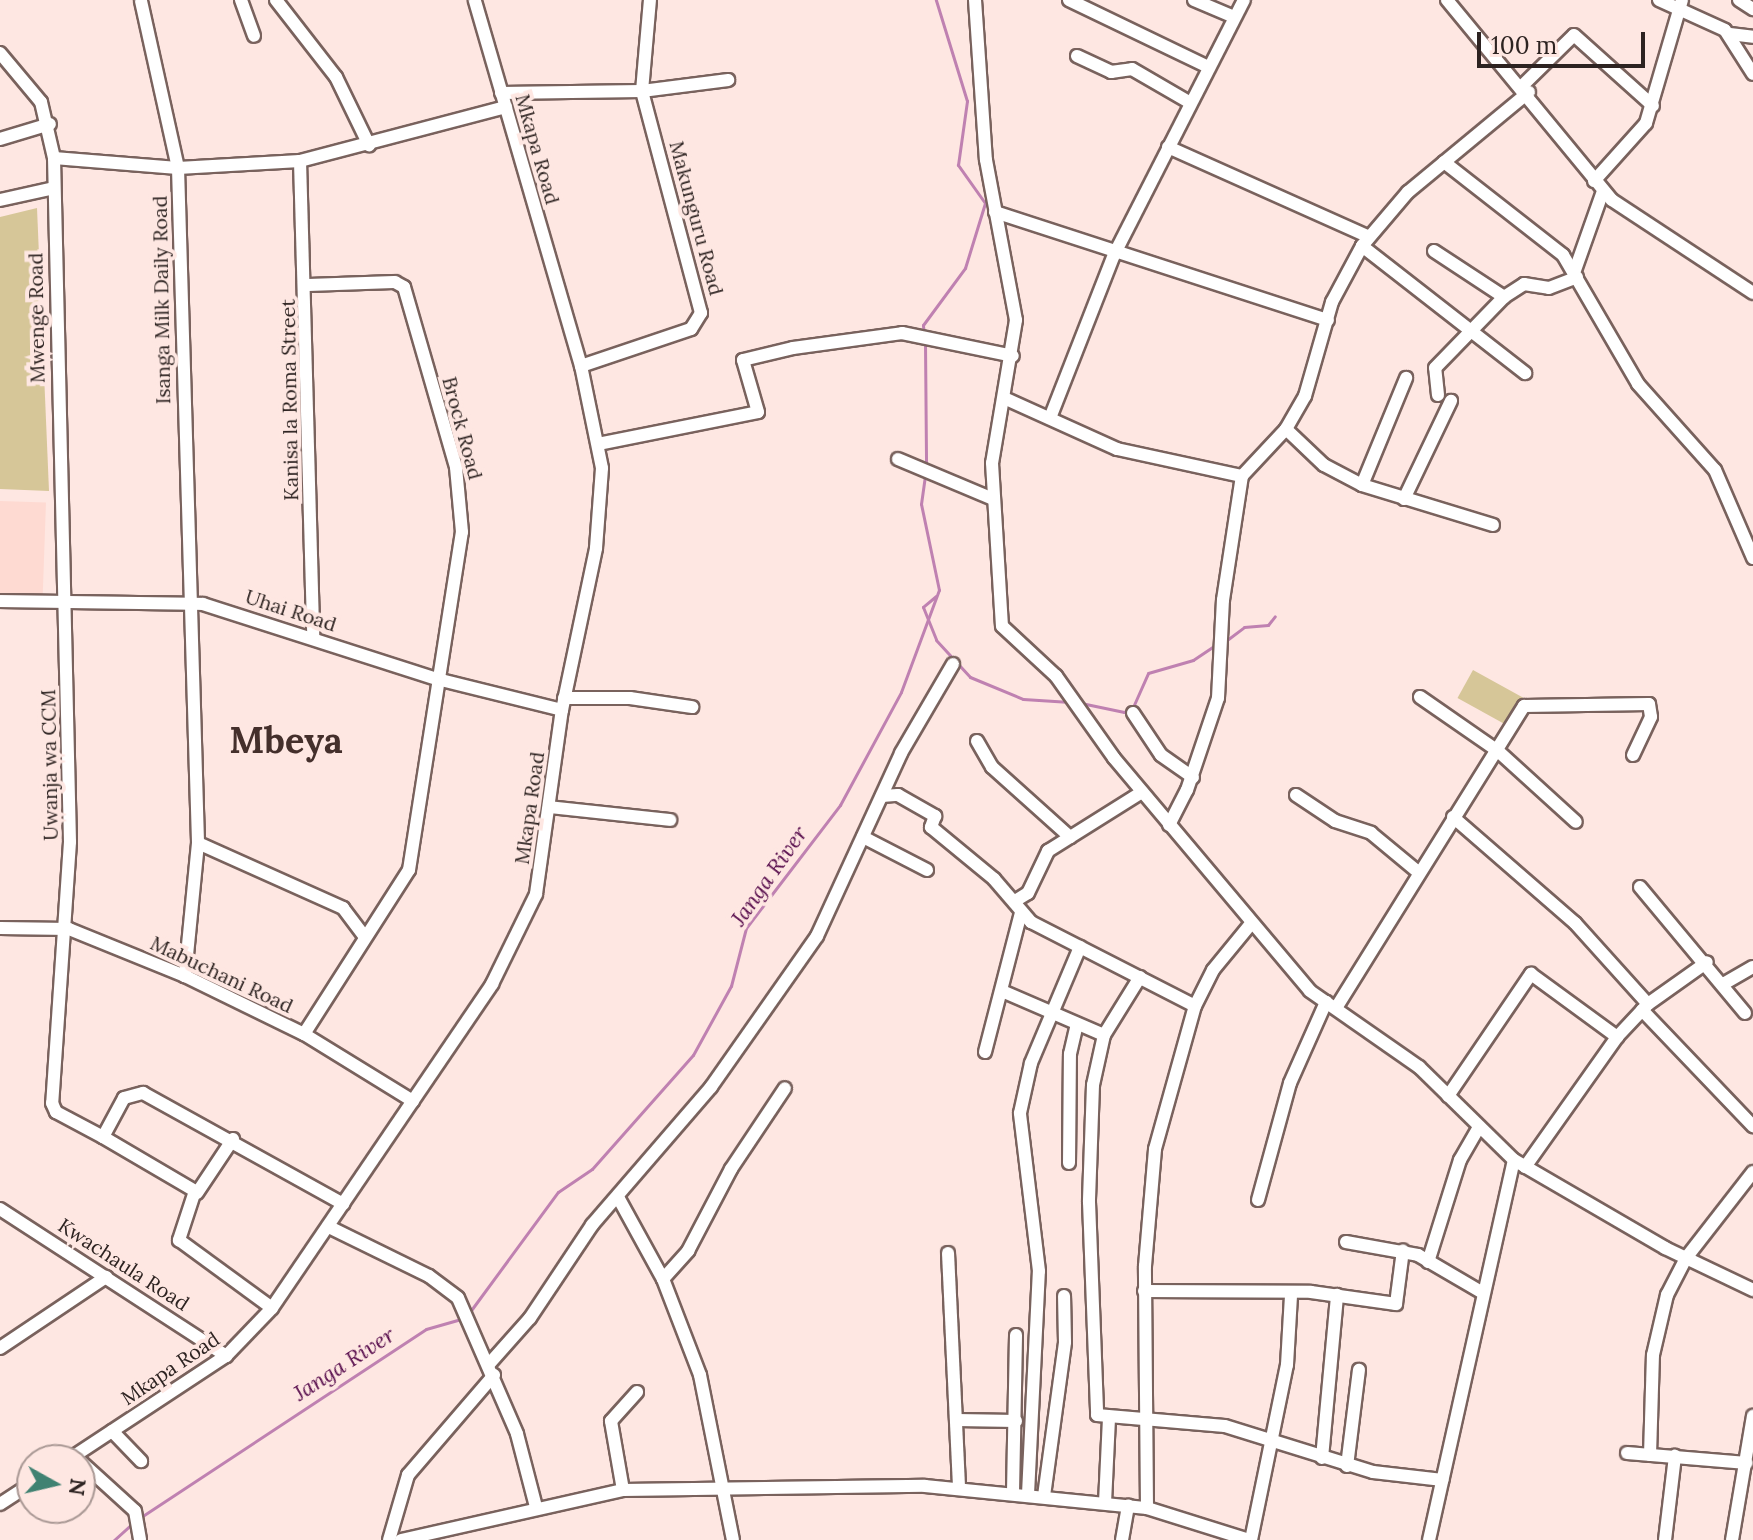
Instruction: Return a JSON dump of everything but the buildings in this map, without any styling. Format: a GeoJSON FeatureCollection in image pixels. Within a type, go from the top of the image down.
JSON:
{"type":"FeatureCollection","features":[{"type":"Feature","properties":{"kind":"street"},"geometry":{"type":"LineString","coordinates":[[241,0],[254,36]]}},
{"type":"Feature","properties":{"kind":"street"},"geometry":{"type":"LineString","coordinates":[[276,0],[336,77],[369,145]]}},
{"type":"Feature","properties":{"kind":"street","name":"Mkapa Road"},"geometry":{"type":"LineString","coordinates":[[95,1444],[226,1356],[272,1308],[413,1101],[521,932],[536,894],[563,704],[600,522],[598,444],[581,366],[475,0]]}},
{"type":"Feature","properties":{"kind":"street","name":"Makunguru Road"},"geometry":{"type":"LineString","coordinates":[[581,366],[691,329],[701,313],[642,91],[650,0]]}},
{"type":"Feature","properties":{"kind":"street"},"geometry":{"type":"LineString","coordinates":[[975,0],[995,212],[1015,307],[1013,356],[1004,398],[991,498],[1002,626],[1076,701],[1142,792],[1291,974],[1400,1052],[1448,1096],[1478,1129],[1520,1164],[1686,1258],[1753,1290]]}},
{"type":"Feature","properties":{"kind":"street"},"geometry":{"type":"LineString","coordinates":[[1069,0],[1206,66]]}},
{"type":"Feature","properties":{"kind":"street"},"geometry":{"type":"LineString","coordinates":[[1194,0],[1234,17]]}},
{"type":"Feature","properties":{"kind":"street"},"geometry":{"type":"LineString","coordinates":[[1050,418],[1114,255],[1206,66],[1244,0]]}},
{"type":"Feature","properties":{"kind":"street"},"geometry":{"type":"LineString","coordinates":[[1447,0],[1526,88],[1599,186],[1753,293]]}},
{"type":"Feature","properties":{"kind":"street"},"geometry":{"type":"LineString","coordinates":[[1659,0],[1680,6],[1730,34],[1753,37]]}},
{"type":"Feature","properties":{"kind":"street"},"geometry":{"type":"LineString","coordinates":[[1739,0],[1753,9]]}},
{"type":"Feature","properties":{"kind":"street","name":"Isanga Milk Daily Road"},"geometry":{"type":"LineString","coordinates":[[141,1],[178,168],[188,602],[198,843],[185,976]]}},
{"type":"Feature","properties":{"kind":"street"},"geometry":{"type":"LineString","coordinates":[[1438,395],[1435,368],[1504,297],[1524,284],[1549,288],[1576,275],[1599,186],[1637,137],[1653,106],[1680,6]]}},
{"type":"Feature","properties":{"kind":"street"},"geometry":{"type":"LineString","coordinates":[[1730,34],[1753,74]]}},
{"type":"Feature","properties":{"kind":"street"},"geometry":{"type":"LineString","coordinates":[[1169,825],[1193,777],[1212,725],[1242,476],[1286,429],[1316,368],[1328,320],[1366,242],[1444,162],[1526,88],[1574,35],[1653,106]]}},
{"type":"Feature","properties":{"kind":"street","name":"Mwenge Road"},"geometry":{"type":"LineString","coordinates":[[0,53],[41,102],[50,124],[54,158],[65,600]]}},
{"type":"Feature","properties":{"kind":"street"},"geometry":{"type":"LineString","coordinates":[[1077,56],[1111,72],[1132,69],[1189,102]]}},
{"type":"Feature","properties":{"kind":"street"},"geometry":{"type":"LineString","coordinates":[[501,93],[642,91],[728,80]]}},
{"type":"Feature","properties":{"kind":"street"},"geometry":{"type":"LineString","coordinates":[[54,158],[178,168],[300,161],[506,107]]}},
{"type":"Feature","properties":{"kind":"street"},"geometry":{"type":"LineString","coordinates":[[0,139],[50,124]]}},
{"type":"Feature","properties":{"kind":"street"},"geometry":{"type":"LineString","coordinates":[[1168,147],[1366,242],[1468,334],[1525,373]]}},
{"type":"Feature","properties":{"kind":"street","name":"Kanisa la Roma Street"},"geometry":{"type":"LineString","coordinates":[[300,161],[307,285],[313,638]]}},
{"type":"Feature","properties":{"kind":"street"},"geometry":{"type":"LineString","coordinates":[[1444,162],[1547,240],[1576,275],[1638,384],[1715,470],[1753,558]]}},
{"type":"Feature","properties":{"kind":"street"},"geometry":{"type":"LineString","coordinates":[[0,200],[54,188]]}},
{"type":"Feature","properties":{"kind":"street"},"geometry":{"type":"LineString","coordinates":[[995,212],[1184,278],[1237,286],[1328,320]]}},
{"type":"Feature","properties":{"kind":"street"},"geometry":{"type":"LineString","coordinates":[[1434,251],[1504,297]]}},
{"type":"Feature","properties":{"kind":"street","name":"Brock Road"},"geometry":{"type":"LineString","coordinates":[[307,285],[395,282],[415,312],[460,495],[459,567],[437,679]]}},
{"type":"Feature","properties":{"kind":"street"},"geometry":{"type":"LineString","coordinates":[[598,444],[758,412],[743,360],[843,339],[912,336],[1013,356]]}},
{"type":"Feature","properties":{"kind":"street"},"geometry":{"type":"LineString","coordinates":[[1362,485],[1406,378]]}},
{"type":"Feature","properties":{"kind":"street"},"geometry":{"type":"LineString","coordinates":[[1004,398],[1117,449],[1242,476]]}},
{"type":"Feature","properties":{"kind":"street"},"geometry":{"type":"LineString","coordinates":[[1404,499],[1451,401]]}},
{"type":"Feature","properties":{"kind":"street"},"geometry":{"type":"LineString","coordinates":[[1286,429],[1324,465],[1362,485],[1493,525]]}},
{"type":"Feature","properties":{"kind":"street"},"geometry":{"type":"LineString","coordinates":[[898,459],[933,469],[991,498]]}},
{"type":"Feature","properties":{"kind":"street","name":"Uwanja wa CCM"},"geometry":{"type":"LineString","coordinates":[[65,600],[69,929],[58,958],[52,1103],[56,1112],[103,1137]]}},
{"type":"Feature","properties":{"kind":"street","name":"Uhai Road"},"geometry":{"type":"LineString","coordinates":[[0,601],[188,602],[313,638],[437,679],[563,704],[692,707]]}},
{"type":"Feature","properties":{"kind":"street"},"geometry":{"type":"LineString","coordinates":[[389,1540],[408,1475],[536,1311],[592,1225],[619,1199],[711,1087],[810,946],[882,796],[953,664]]}},
{"type":"Feature","properties":{"kind":"street"},"geometry":{"type":"LineString","coordinates":[[304,1034],[363,935],[409,870],[437,679]]}},
{"type":"Feature","properties":{"kind":"street"},"geometry":{"type":"LineString","coordinates":[[1420,697],[1498,751],[1576,822]]}},
{"type":"Feature","properties":{"kind":"street"},"geometry":{"type":"LineString","coordinates":[[1258,1200],[1290,1083],[1331,1005],[1498,751],[1524,706],[1536,702],[1649,704],[1651,717],[1633,755]]}},
{"type":"Feature","properties":{"kind":"street"},"geometry":{"type":"LineString","coordinates":[[1133,713],[1161,755],[1193,777]]}},
{"type":"Feature","properties":{"kind":"street"},"geometry":{"type":"LineString","coordinates":[[977,741],[992,767],[1070,837]]}},
{"type":"Feature","properties":{"kind":"street"},"geometry":{"type":"LineString","coordinates":[[985,1052],[1002,991],[1018,907],[1028,893],[1040,859],[1142,792]]}},
{"type":"Feature","properties":{"kind":"street"},"geometry":{"type":"LineString","coordinates":[[882,796],[898,795],[935,816],[931,827],[1018,907],[1080,947],[1195,1006]]}},
{"type":"Feature","properties":{"kind":"street"},"geometry":{"type":"LineString","coordinates":[[1296,795],[1335,821],[1371,833],[1418,872]]}},
{"type":"Feature","properties":{"kind":"street"},"geometry":{"type":"LineString","coordinates":[[549,807],[670,820]]}},
{"type":"Feature","properties":{"kind":"street"},"geometry":{"type":"LineString","coordinates":[[1453,817],[1575,923],[1645,1007],[1753,1126]]}},
{"type":"Feature","properties":{"kind":"street"},"geometry":{"type":"LineString","coordinates":[[863,837],[927,870]]}},
{"type":"Feature","properties":{"kind":"street"},"geometry":{"type":"LineString","coordinates":[[198,843],[343,908],[363,935]]}},
{"type":"Feature","properties":{"kind":"street"},"geometry":{"type":"LineString","coordinates":[[1640,887],[1725,983],[1745,1013]]}},
{"type":"Feature","properties":{"kind":"street"},"geometry":{"type":"LineString","coordinates":[[1147,1508],[1144,1291],[1155,1149],[1195,1006],[1213,970],[1250,925]]}},
{"type":"Feature","properties":{"kind":"street","name":"Mabuchani Road"},"geometry":{"type":"LineString","coordinates":[[0,928],[69,929],[185,976],[304,1034],[413,1101]]}},
{"type":"Feature","properties":{"kind":"street"},"geometry":{"type":"LineString","coordinates":[[1028,1494],[1040,1285],[1019,1122],[1026,1081],[1051,1010],[1080,947]]}},
{"type":"Feature","properties":{"kind":"street"},"geometry":{"type":"LineString","coordinates":[[1429,1540],[1483,1293],[1520,1164],[1617,1037],[1645,1007],[1707,962]]}},
{"type":"Feature","properties":{"kind":"street"},"geometry":{"type":"LineString","coordinates":[[1725,983],[1753,967]]}},
{"type":"Feature","properties":{"kind":"street"},"geometry":{"type":"LineString","coordinates":[[1448,1096],[1531,974],[1617,1037]]}},
{"type":"Feature","properties":{"kind":"street"},"geometry":{"type":"LineString","coordinates":[[1140,977],[1104,1035],[1091,1111],[1089,1202],[1096,1413],[1109,1419],[1146,1418],[1273,1438],[1347,1466],[1443,1480]]}},
{"type":"Feature","properties":{"kind":"street"},"geometry":{"type":"LineString","coordinates":[[1002,991],[1104,1035]]}},
{"type":"Feature","properties":{"kind":"street"},"geometry":{"type":"LineString","coordinates":[[1069,1163],[1070,1054],[1077,1024]]}},
{"type":"Feature","properties":{"kind":"street"},"geometry":{"type":"LineString","coordinates":[[663,1279],[688,1251],[731,1169],[785,1088]]}},
{"type":"Feature","properties":{"kind":"street"},"geometry":{"type":"LineString","coordinates":[[197,1193],[103,1137],[124,1098],[135,1092],[233,1139],[343,1204]]}},
{"type":"Feature","properties":{"kind":"street"},"geometry":{"type":"LineString","coordinates":[[1428,1262],[1460,1160],[1478,1129]]}},
{"type":"Feature","properties":{"kind":"street"},"geometry":{"type":"LineString","coordinates":[[233,1139],[197,1193],[179,1240],[272,1308]]}},
{"type":"Feature","properties":{"kind":"street"},"geometry":{"type":"LineString","coordinates":[[1650,1455],[1655,1344],[1667,1295],[1686,1258],[1753,1172]]}},
{"type":"Feature","properties":{"kind":"street"},"geometry":{"type":"LineString","coordinates":[[619,1199],[663,1279],[700,1375],[726,1489],[733,1540]]}},
{"type":"Feature","properties":{"kind":"street","name":"Kwachaula Road"},"geometry":{"type":"LineString","coordinates":[[0,1209],[226,1356]]}},
{"type":"Feature","properties":{"kind":"street"},"geometry":{"type":"LineString","coordinates":[[329,1227],[429,1276],[458,1298],[492,1369],[536,1507]]}},
{"type":"Feature","properties":{"kind":"street"},"geometry":{"type":"LineString","coordinates":[[1346,1242],[1403,1250],[1483,1293]]}},
{"type":"Feature","properties":{"kind":"street"},"geometry":{"type":"LineString","coordinates":[[1144,1291],[1228,1288],[1291,1296],[1337,1295],[1396,1304],[1403,1250]]}},
{"type":"Feature","properties":{"kind":"street"},"geometry":{"type":"LineString","coordinates":[[948,1253],[959,1488]]}},
{"type":"Feature","properties":{"kind":"street"},"geometry":{"type":"LineString","coordinates":[[0,1348],[106,1277]]}},
{"type":"Feature","properties":{"kind":"street"},"geometry":{"type":"LineString","coordinates":[[1322,1458],[1337,1295]]}},
{"type":"Feature","properties":{"kind":"street"},"geometry":{"type":"LineString","coordinates":[[1044,1496],[1065,1342],[1064,1296]]}},
{"type":"Feature","properties":{"kind":"street"},"geometry":{"type":"LineString","coordinates":[[401,1540],[459,1534],[536,1507],[623,1490],[959,1488],[1147,1508],[1250,1540],[1287,1365],[1291,1296]]}},
{"type":"Feature","properties":{"kind":"street"},"geometry":{"type":"LineString","coordinates":[[1013,1492],[1016,1335]]}},
{"type":"Feature","properties":{"kind":"street"},"geometry":{"type":"LineString","coordinates":[[1347,1466],[1359,1370]]}},
{"type":"Feature","properties":{"kind":"street"},"geometry":{"type":"LineString","coordinates":[[623,1490],[611,1421],[637,1392]]}},
{"type":"Feature","properties":{"kind":"street"},"geometry":{"type":"LineString","coordinates":[[1732,1540],[1753,1416]]}},
{"type":"Feature","properties":{"kind":"street"},"geometry":{"type":"LineString","coordinates":[[1105,1503],[1109,1419]]}},
{"type":"Feature","properties":{"kind":"street"},"geometry":{"type":"LineString","coordinates":[[957,1420],[1016,1421]]}},
{"type":"Feature","properties":{"kind":"street"},"geometry":{"type":"LineString","coordinates":[[112,1431],[141,1461]]}},
{"type":"Feature","properties":{"kind":"street"},"geometry":{"type":"LineString","coordinates":[[1627,1453],[1747,1463]]}},
{"type":"Feature","properties":{"kind":"street"},"geometry":{"type":"LineString","coordinates":[[1665,1540],[1675,1456]]}},
{"type":"Feature","properties":{"kind":"street"},"geometry":{"type":"LineString","coordinates":[[96,1479],[139,1520],[140,1540]]}},
{"type":"Feature","properties":{"kind":"street"},"geometry":{"type":"LineString","coordinates":[[1122,1540],[1128,1506]]}},
{"type":"Feature","properties":{"kind":"shaded area"},"geometry":{"type":"Polygon","coordinates":[[[37,208],[49,491],[0,489],[0,217],[37,208]]]}},
{"type":"Feature","properties":{"kind":"shaded area"},"geometry":{"type":"Polygon","coordinates":[[[0,501],[46,503],[43,600],[0,598],[0,501]]]}},
{"type":"Feature","properties":{"kind":"shaded area"},"geometry":{"type":"Polygon","coordinates":[[[1473,670],[1524,698],[1508,726],[1457,698],[1473,670]]]}},
{"type":"Feature","properties":{"kind":"waterway","name":"Janga River"},"geometry":{"type":"LineString","coordinates":[[924,335],[923,325],[965,268],[985,203],[958,165],[967,101],[936,0]]}},
{"type":"Feature","properties":{"kind":"waterway","name":"Janga River"},"geometry":{"type":"LineString","coordinates":[[925,343],[926,467]]}},
{"type":"Feature","properties":{"kind":"waterway","name":"Janga River"},"geometry":{"type":"LineString","coordinates":[[469,1313],[558,1192],[592,1169],[693,1055],[731,986],[746,928],[840,805],[901,692],[939,590],[921,504],[925,475]]}},
{"type":"Feature","properties":{"kind":"waterway"},"geometry":{"type":"LineString","coordinates":[[936,596],[923,607],[936,640],[970,677],[1023,699],[1070,702]]}},
{"type":"Feature","properties":{"kind":"waterway"},"geometry":{"type":"LineString","coordinates":[[1223,643],[1244,627],[1268,625],[1275,616]]}},
{"type":"Feature","properties":{"kind":"waterway"},"geometry":{"type":"LineString","coordinates":[[1081,703],[1124,712],[1133,707],[1148,673],[1193,660],[1215,645]]}},
{"type":"Feature","properties":{"kind":"waterway","name":"Janga River"},"geometry":{"type":"LineString","coordinates":[[141,1517],[426,1329],[464,1318]]}},
{"type":"Feature","properties":{"kind":"waterway","name":"Janga River"},"geometry":{"type":"LineString","coordinates":[[114,1540],[132,1524]]}},
{"type":"Feature","properties":{"kind":"district","name":"Mbeya"},"geometry":{"type":"Point","coordinates":[286,741]}}]}
